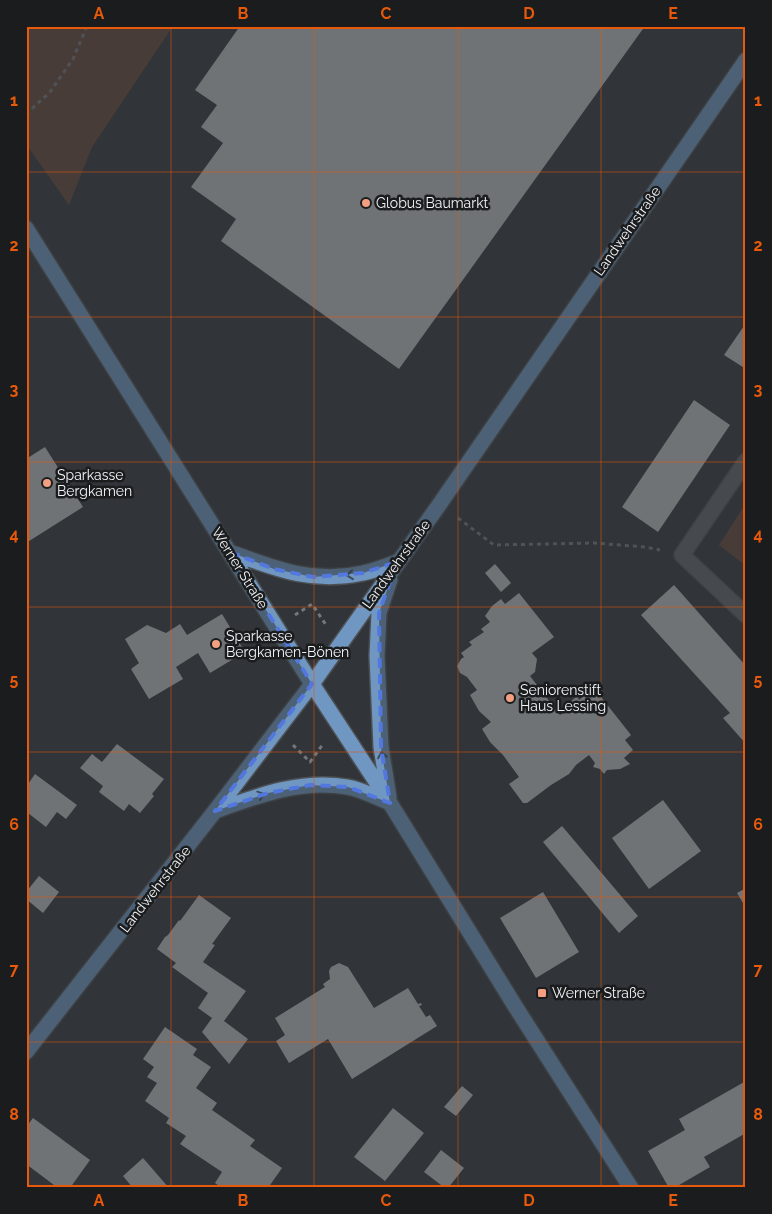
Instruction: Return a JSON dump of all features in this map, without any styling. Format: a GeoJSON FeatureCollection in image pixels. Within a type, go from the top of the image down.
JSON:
{"type":"FeatureCollection","features":[{"type":"Feature","properties":{"kind":"main road","name":"Landwehrstraße"},"geometry":{"type":"LineString","coordinates":[[26,1052],[312,684],[396,562],[439,505],[746,60]]}},
{"type":"Feature","properties":{"kind":"main road","name":"Werner Straße"},"geometry":{"type":"LineString","coordinates":[[26,228],[631,1188]]}},
{"type":"Feature","properties":{"kind":"main road"},"geometry":{"type":"LineString","coordinates":[[230,552],[274,569],[313,577],[363,573],[396,562]]}},
{"type":"Feature","properties":{"kind":"main road"},"geometry":{"type":"LineString","coordinates":[[215,811],[268,793],[310,785],[348,787],[390,803],[381,747],[377,656],[379,612],[396,562]]}},
{"type":"Feature","properties":{"kind":"lane"},"geometry":{"type":"LineString","coordinates":[[746,461],[682,555],[746,615]]}},
{"type":"Feature","properties":{"kind":"path"},"geometry":{"type":"LineString","coordinates":[[26,114],[50,92],[73,59],[87,26]]}},
{"type":"Feature","properties":{"kind":"path"},"geometry":{"type":"LineString","coordinates":[[439,505],[494,545],[594,543],[645,547],[682,555]]}},
{"type":"Feature","properties":{"kind":"highlighted area"},"geometry":{"type":"Polygon","coordinates":[[[230,552],[274,569],[313,577],[363,573],[397,562],[379,613],[381,747],[390,803],[348,787],[310,785],[268,793],[215,811],[312,684],[230,552]]]}},
{"type":"Feature","properties":{"kind":"shaded area"},"geometry":{"type":"Polygon","coordinates":[[[26,26],[173,26],[92,147],[69,205],[26,144],[26,26]]]}},
{"type":"Feature","properties":{"kind":"shaded area"},"geometry":{"type":"Polygon","coordinates":[[[746,503],[746,566],[719,545],[746,503]]]}},
{"type":"Feature","properties":{"kind":"building","name":"Globus Baumarkt"},"geometry":{"type":"Polygon","coordinates":[[[240,26],[645,26],[399,369],[221,241],[236,219],[191,187],[223,143],[201,127],[217,105],[195,90],[240,26]]]}},
{"type":"Feature","properties":{"kind":"building"},"geometry":{"type":"Polygon","coordinates":[[[746,323],[746,369],[724,355],[746,323]]]}},
{"type":"Feature","properties":{"kind":"building"},"geometry":{"type":"Polygon","coordinates":[[[694,400],[730,425],[658,532],[622,507],[694,400]]]}},
{"type":"Feature","properties":{"kind":"building","name":"Sparkasse Bergkamen"},"geometry":{"type":"Polygon","coordinates":[[[45,447],[83,507],[26,543],[26,459],[45,447]]]}},
{"type":"Feature","properties":{"kind":"building"},"geometry":{"type":"Polygon","coordinates":[[[495,564],[511,583],[501,592],[485,573],[495,564]]]}},
{"type":"Feature","properties":{"kind":"building"},"geometry":{"type":"Polygon","coordinates":[[[674,585],[746,666],[746,744],[723,718],[730,713],[641,615],[674,585]]]}},
{"type":"Feature","properties":{"kind":"building","name":"Seniorenstift Haus Lessing"},"geometry":{"type":"Polygon","coordinates":[[[519,593],[554,637],[532,653],[537,659],[535,672],[530,676],[560,715],[570,708],[567,705],[577,696],[579,700],[594,688],[631,735],[625,740],[633,750],[624,758],[630,764],[620,769],[607,770],[604,774],[600,769],[593,767],[595,763],[589,755],[576,765],[569,774],[527,803],[523,803],[509,784],[519,777],[503,755],[490,742],[482,729],[491,722],[479,711],[470,695],[477,690],[467,677],[460,673],[457,666],[464,657],[461,653],[472,645],[469,642],[484,632],[481,629],[490,622],[485,616],[492,606],[501,599],[505,604],[519,593]]]}},
{"type":"Feature","properties":{"kind":"building"},"geometry":{"type":"Polygon","coordinates":[[[222,614],[245,652],[210,673],[198,653],[176,667],[183,679],[149,699],[131,669],[139,663],[125,639],[147,625],[166,633],[180,624],[187,635],[222,614]]]}},
{"type":"Feature","properties":{"kind":"building"},"geometry":{"type":"Polygon","coordinates":[[[117,744],[164,779],[152,794],[154,796],[140,813],[129,804],[124,811],[99,792],[103,786],[80,768],[92,754],[102,762],[117,744]]]}},
{"type":"Feature","properties":{"kind":"building"},"geometry":{"type":"Polygon","coordinates":[[[35,774],[77,805],[66,819],[57,812],[46,827],[28,813],[26,815],[26,787],[35,774]]]}},
{"type":"Feature","properties":{"kind":"building"},"geometry":{"type":"Polygon","coordinates":[[[663,800],[701,851],[649,889],[612,838],[663,800]]]}},
{"type":"Feature","properties":{"kind":"building"},"geometry":{"type":"Polygon","coordinates":[[[562,826],[638,916],[619,933],[543,842],[562,826]]]}},
{"type":"Feature","properties":{"kind":"building"},"geometry":{"type":"Polygon","coordinates":[[[39,876],[59,892],[43,913],[26,899],[26,892],[39,876]]]}},
{"type":"Feature","properties":{"kind":"building"},"geometry":{"type":"Polygon","coordinates":[[[746,888],[746,908],[737,893],[746,888]]]}},
{"type":"Feature","properties":{"kind":"building"},"geometry":{"type":"Polygon","coordinates":[[[543,892],[579,952],[536,978],[500,918],[543,892]]]}},
{"type":"Feature","properties":{"kind":"building"},"geometry":{"type":"Polygon","coordinates":[[[199,895],[231,918],[212,944],[215,945],[203,962],[246,991],[224,1021],[248,1039],[229,1064],[202,1032],[212,1018],[198,1008],[208,993],[172,967],[176,963],[157,949],[199,895]]]}},
{"type":"Feature","properties":{"kind":"building"},"geometry":{"type":"Polygon","coordinates":[[[339,963],[348,967],[374,1008],[408,988],[418,1004],[421,1003],[422,1005],[419,1006],[426,1017],[430,1015],[437,1026],[352,1079],[328,1039],[289,1063],[276,1041],[285,1035],[275,1018],[325,987],[323,984],[330,979],[329,971],[331,967],[339,963]]]}},
{"type":"Feature","properties":{"kind":"building"},"geometry":{"type":"Polygon","coordinates":[[[165,1027],[197,1049],[193,1055],[211,1067],[196,1088],[217,1103],[212,1110],[255,1140],[250,1146],[282,1168],[268,1188],[222,1188],[215,1183],[222,1172],[180,1144],[186,1136],[166,1123],[169,1118],[145,1101],[157,1083],[147,1077],[154,1067],[143,1059],[165,1027]]]}},
{"type":"Feature","properties":{"kind":"building"},"geometry":{"type":"Polygon","coordinates":[[[746,1081],[746,1133],[704,1157],[710,1167],[674,1188],[669,1188],[648,1151],[685,1130],[679,1119],[746,1081]]]}},
{"type":"Feature","properties":{"kind":"building"},"geometry":{"type":"Polygon","coordinates":[[[462,1086],[473,1095],[456,1116],[444,1107],[462,1086]]]}},
{"type":"Feature","properties":{"kind":"building"},"geometry":{"type":"Polygon","coordinates":[[[393,1108],[424,1133],[385,1181],[354,1157],[393,1108]]]}},
{"type":"Feature","properties":{"kind":"building"},"geometry":{"type":"Polygon","coordinates":[[[33,1118],[90,1160],[70,1188],[58,1188],[26,1164],[26,1127],[33,1118]]]}},
{"type":"Feature","properties":{"kind":"building"},"geometry":{"type":"Polygon","coordinates":[[[441,1150],[464,1168],[448,1188],[445,1188],[424,1172],[441,1150]]]}},
{"type":"Feature","properties":{"kind":"building"},"geometry":{"type":"Polygon","coordinates":[[[143,1158],[169,1188],[133,1188],[123,1176],[143,1158]]]}},
{"type":"Feature","properties":{"kind":"place","name":"Globus Baumarkt"},"geometry":{"type":"Point","coordinates":[366,203]}},
{"type":"Feature","properties":{"kind":"place","name":"Sparkasse Bergkamen"},"geometry":{"type":"Point","coordinates":[47,483]}},
{"type":"Feature","properties":{"kind":"place","name":"Sparkasse Bergkamen-Bönen"},"geometry":{"type":"Point","coordinates":[216,644]}},
{"type":"Feature","properties":{"kind":"place","name":"Seniorenstift Haus Lessing"},"geometry":{"type":"Point","coordinates":[510,698]}},
{"type":"Feature","properties":{"kind":"place","name":"Werner Straße"},"geometry":{"type":"Point","coordinates":[542,993]}}]}
